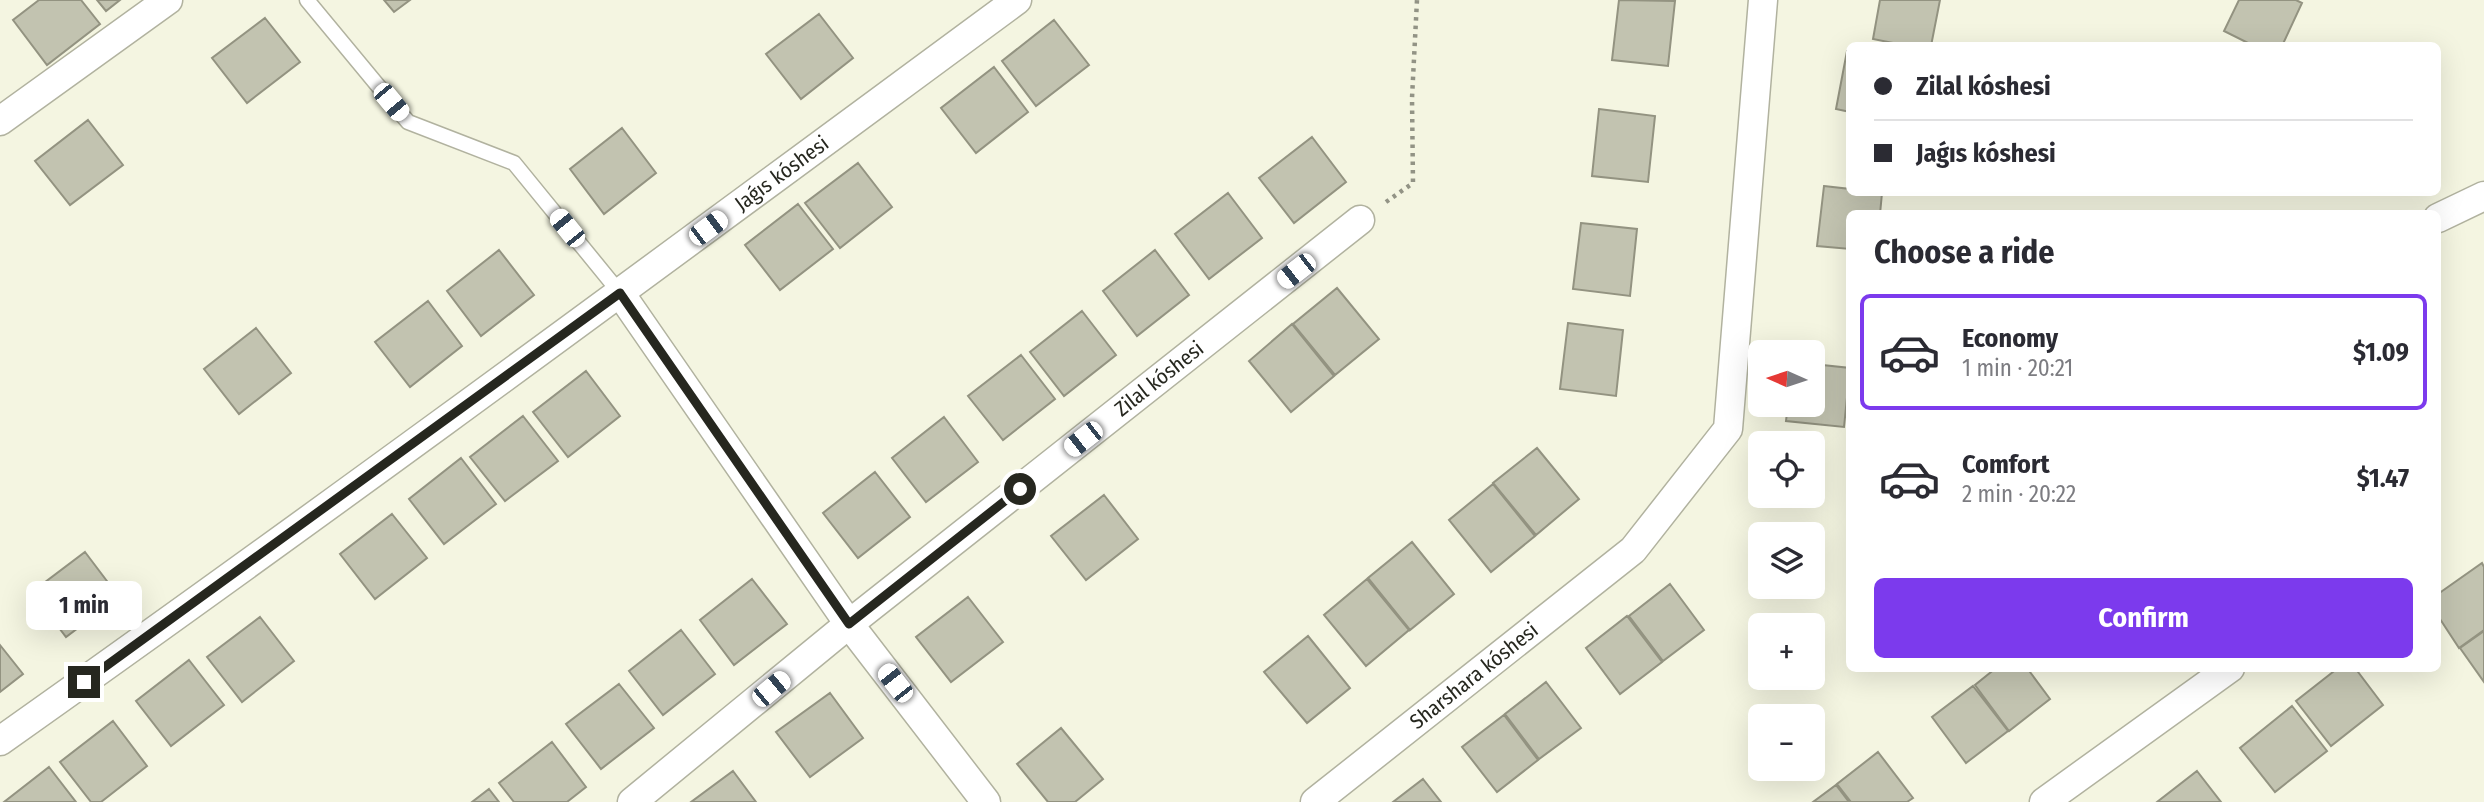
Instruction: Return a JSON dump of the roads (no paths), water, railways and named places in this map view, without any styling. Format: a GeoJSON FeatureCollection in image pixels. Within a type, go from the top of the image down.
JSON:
{"type":"FeatureCollection","features":[{"type":"Feature","properties":{"kind":"street"},"geometry":{"type":"LineString","coordinates":[[0,121],[168,0]]}},
{"type":"Feature","properties":{"kind":"street","name":"Jaǵıs kóshesi"},"geometry":{"type":"LineString","coordinates":[[0,741],[620,293],[1017,0]]}},
{"type":"Feature","properties":{"kind":"street","name":"Sharshara kóshesi"},"geometry":{"type":"LineString","coordinates":[[1315,802],[1633,550],[1728,429],[1763,0]]}},
{"type":"Feature","properties":{"kind":"street"},"geometry":{"type":"LineString","coordinates":[[2441,217],[2484,196]]}},
{"type":"Feature","properties":{"kind":"street","name":"Zilal kóshesi"},"geometry":{"type":"LineString","coordinates":[[632,802],[849,624],[1360,220]]}},
{"type":"Feature","properties":{"kind":"street"},"geometry":{"type":"LineString","coordinates":[[620,293],[849,624],[986,802]]}},
{"type":"Feature","properties":{"kind":"street"},"geometry":{"type":"LineString","coordinates":[[2044,802],[2224,672]]}},
{"type":"Feature","properties":{"kind":"lane"},"geometry":{"type":"LineString","coordinates":[[307,0],[408,122],[514,163],[620,293]]}}]}
